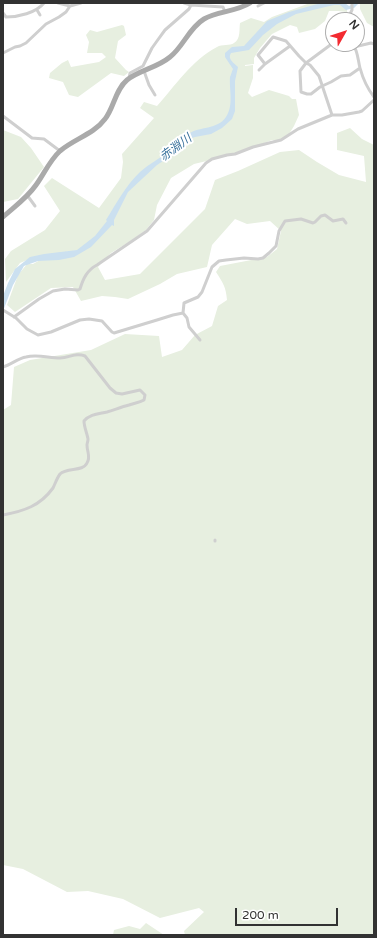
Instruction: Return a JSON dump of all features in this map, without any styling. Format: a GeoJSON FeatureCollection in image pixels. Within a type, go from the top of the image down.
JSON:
{"type":"FeatureCollection","features":[{"type":"Feature","properties":{"kind":"main road"},"geometry":{"type":"LineString","coordinates":[[4,216],[35,187],[53,158],[60,151],[93,130],[105,120],[120,88],[129,78],[171,57],[195,26],[204,19],[250,3]]}},
{"type":"Feature","properties":{"kind":"street"},"geometry":{"type":"LineString","coordinates":[[3,13],[6,17],[22,14],[37,10],[44,3]]}},
{"type":"Feature","properties":{"kind":"street"},"geometry":{"type":"LineString","coordinates":[[58,3],[70,6],[81,3]]}},
{"type":"Feature","properties":{"kind":"street"},"geometry":{"type":"LineString","coordinates":[[184,3],[223,7],[225,12]]}},
{"type":"Feature","properties":{"kind":"street"},"geometry":{"type":"LineString","coordinates":[[235,3],[236,9]]}},
{"type":"Feature","properties":{"kind":"street"},"geometry":{"type":"LineString","coordinates":[[258,6],[264,3]]}},
{"type":"Feature","properties":{"kind":"street"},"geometry":{"type":"LineString","coordinates":[[129,78],[130,72],[143,66],[152,48],[165,30],[189,9],[192,4]]}},
{"type":"Feature","properties":{"kind":"street"},"geometry":{"type":"LineString","coordinates":[[3,53],[26,43],[46,24],[66,12],[70,6]]}},
{"type":"Feature","properties":{"kind":"street"},"geometry":{"type":"LineString","coordinates":[[37,10],[40,15]]}},
{"type":"Feature","properties":{"kind":"street"},"geometry":{"type":"LineString","coordinates":[[265,64],[258,55],[273,37],[286,41],[320,76],[332,115]]}},
{"type":"Feature","properties":{"kind":"street"},"geometry":{"type":"LineString","coordinates":[[259,70],[290,46]]}},
{"type":"Feature","properties":{"kind":"street"},"geometry":{"type":"LineString","coordinates":[[325,49],[306,63],[300,71],[301,92],[311,94],[320,86],[341,76],[350,75],[360,68]]}},
{"type":"Feature","properties":{"kind":"street"},"geometry":{"type":"LineString","coordinates":[[357,52],[366,85],[374,97]]}},
{"type":"Feature","properties":{"kind":"street"},"geometry":{"type":"LineString","coordinates":[[144,71],[149,85],[155,95]]}},
{"type":"Feature","properties":{"kind":"street"},"geometry":{"type":"LineString","coordinates":[[14,317],[53,291],[80,289],[84,277],[93,267],[147,231],[206,163],[212,159],[236,154],[253,147],[281,140],[298,129],[332,115],[342,116],[362,111],[374,100]]}},
{"type":"Feature","properties":{"kind":"street"},"geometry":{"type":"LineString","coordinates":[[3,116],[32,138],[44,139],[60,151]]}},
{"type":"Feature","properties":{"kind":"street"},"geometry":{"type":"LineString","coordinates":[[27,195],[35,206]]}},
{"type":"Feature","properties":{"kind":"street"},"geometry":{"type":"LineString","coordinates":[[200,340],[189,327],[187,318],[183,313],[184,303],[198,297],[202,292],[212,268],[219,262],[244,258],[263,258],[276,246],[279,231],[285,221],[301,219],[313,223],[321,216],[325,215],[333,221],[343,219],[346,223]]}},
{"type":"Feature","properties":{"kind":"street"},"geometry":{"type":"LineString","coordinates":[[4,311],[14,317],[27,329],[38,335],[51,332],[80,320],[89,319],[102,321],[114,333],[173,314],[183,313]]}},
{"type":"Feature","properties":{"kind":"street"},"geometry":{"type":"LineString","coordinates":[[3,367],[26,357],[34,356],[62,358],[80,354],[85,356],[110,388],[116,393],[122,394],[140,390],[145,395],[144,400],[139,403],[91,415],[87,418],[84,421],[88,440],[89,457],[87,464],[83,468],[67,470],[60,474],[45,498],[39,502],[21,511],[3,515]]}},
{"type":"Feature","properties":{"kind":"green space"},"geometry":{"type":"Polygon","coordinates":[[[310,3],[344,3],[347,9],[347,12],[325,12],[325,21],[315,29],[299,33],[297,27],[290,25],[272,34],[254,58],[254,64],[245,65],[253,65],[253,78],[248,93],[252,97],[269,90],[289,96],[292,99],[296,99],[299,115],[289,134],[278,141],[272,140],[236,154],[194,164],[171,178],[157,205],[154,220],[146,230],[111,253],[98,267],[105,280],[140,274],[205,209],[215,180],[280,152],[299,150],[339,175],[366,182],[364,156],[337,150],[337,133],[350,128],[362,139],[374,145],[374,935],[185,935],[184,931],[204,912],[199,908],[160,918],[123,899],[88,891],[67,892],[23,869],[3,865],[3,410],[11,405],[14,367],[30,360],[91,350],[125,334],[159,336],[162,357],[182,350],[195,335],[212,326],[218,306],[227,300],[224,285],[216,272],[220,266],[267,257],[277,249],[281,231],[270,221],[247,224],[235,219],[212,245],[207,267],[177,274],[128,299],[102,296],[81,301],[73,287],[51,288],[15,312],[7,305],[18,275],[27,264],[33,264],[40,260],[80,250],[37,256],[20,263],[6,282],[5,259],[11,251],[45,230],[60,211],[44,186],[52,178],[99,208],[121,178],[123,162],[122,154],[154,118],[140,108],[144,102],[157,106],[200,58],[217,47],[232,44],[236,41],[239,36],[240,23],[251,18],[264,22],[272,17],[310,3]]]}},
{"type":"Feature","properties":{"kind":"green space"},"geometry":{"type":"Polygon","coordinates":[[[360,3],[374,3],[374,27],[367,23],[365,19],[365,12],[362,12],[360,3]]]}},
{"type":"Feature","properties":{"kind":"green space"},"geometry":{"type":"Polygon","coordinates":[[[122,25],[124,26],[126,35],[118,41],[115,58],[129,72],[124,76],[111,73],[78,97],[69,95],[63,82],[49,78],[50,73],[68,60],[71,67],[99,62],[106,57],[102,53],[87,53],[89,42],[86,35],[90,30],[97,32],[122,25]]]}},
{"type":"Feature","properties":{"kind":"green space"},"geometry":{"type":"Polygon","coordinates":[[[3,130],[21,137],[31,148],[44,167],[18,199],[3,202],[3,130]]]}},
{"type":"Feature","properties":{"kind":"green space"},"geometry":{"type":"Polygon","coordinates":[[[146,923],[164,935],[113,935],[114,930],[129,926],[140,929],[146,923]]]}},
{"type":"Feature","properties":{"kind":"water","name":"赤淵川"},"geometry":{"type":"Polygon","coordinates":[[[321,3],[345,3],[349,6],[359,3],[354,8],[346,10],[340,5],[334,5],[296,14],[277,24],[263,35],[249,50],[231,53],[230,59],[238,67],[235,81],[235,111],[232,119],[222,128],[211,134],[189,139],[175,153],[157,165],[128,192],[114,220],[114,226],[112,225],[91,247],[74,257],[59,260],[38,261],[24,266],[13,285],[3,311],[3,296],[15,269],[30,257],[77,250],[95,236],[107,221],[106,220],[117,201],[140,172],[170,151],[188,134],[218,124],[226,117],[230,108],[230,77],[233,69],[225,57],[225,53],[232,47],[244,46],[267,21],[289,12],[321,3]]]}}]}
